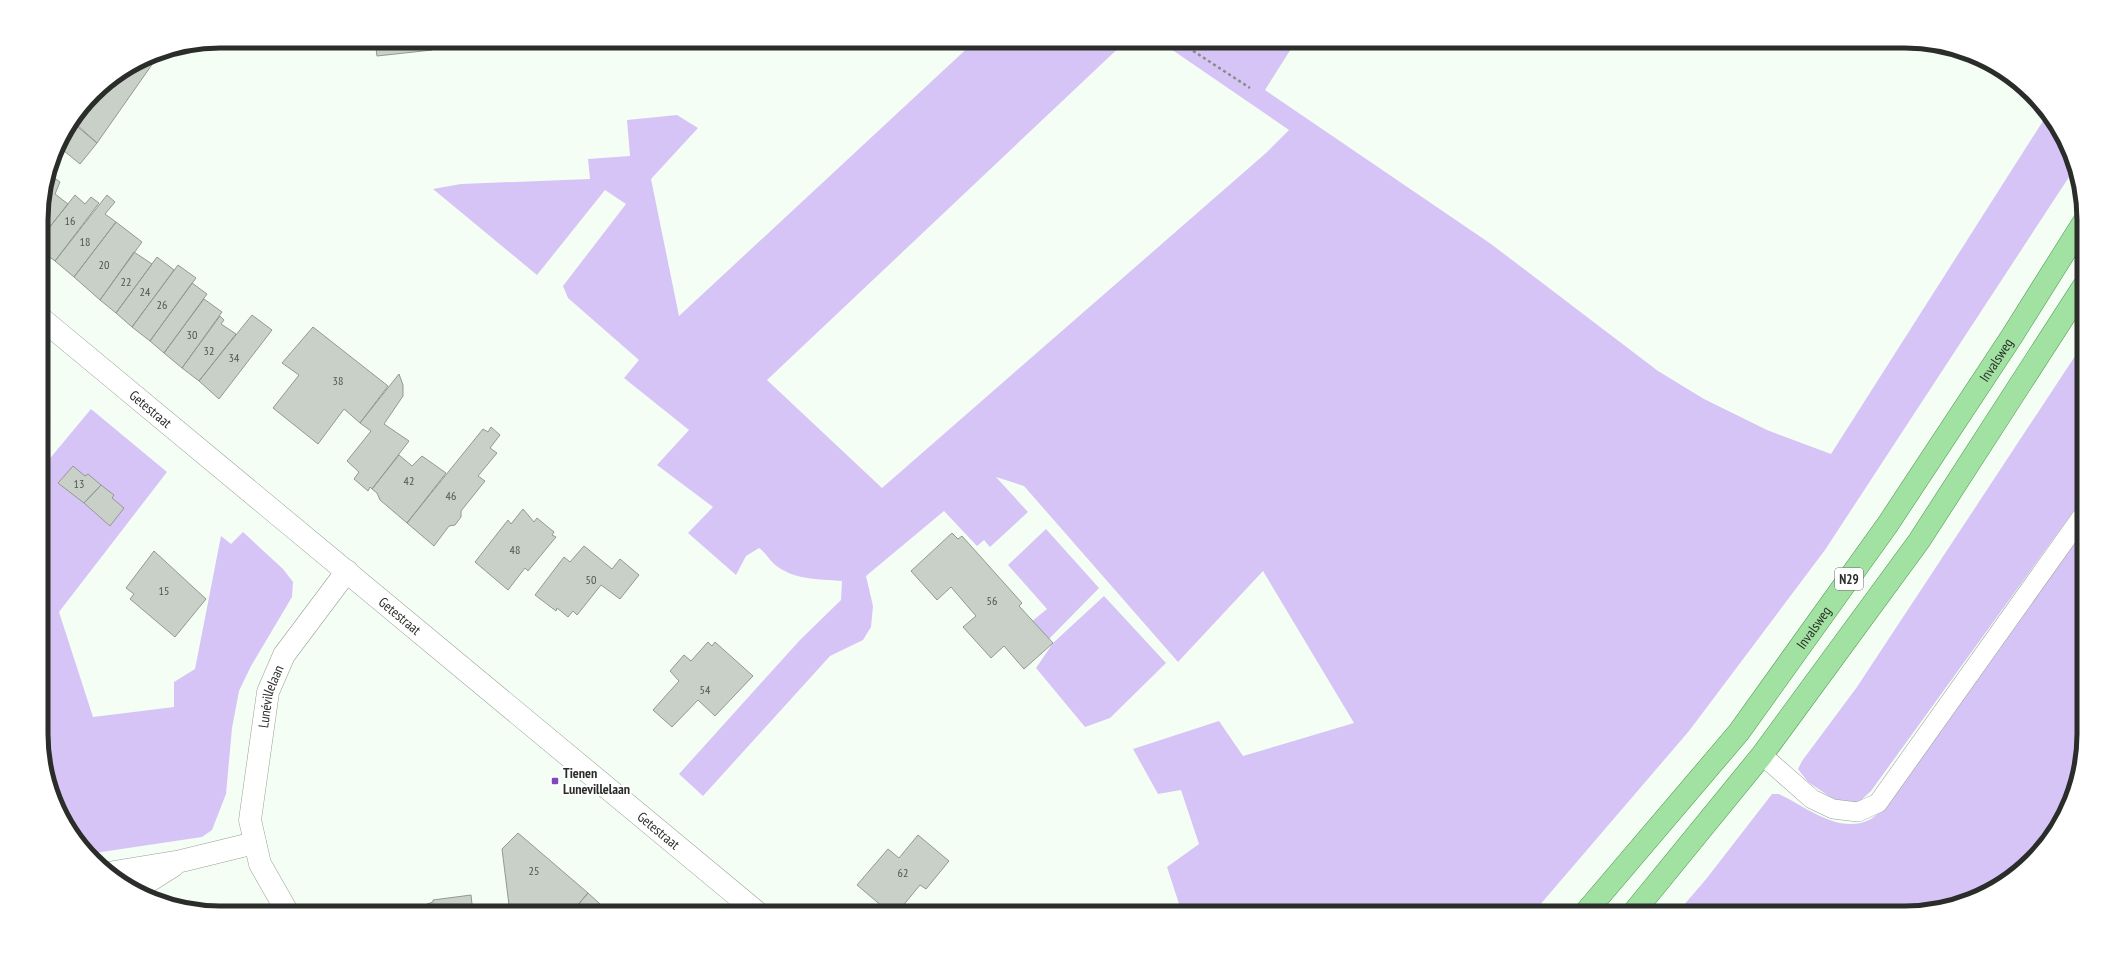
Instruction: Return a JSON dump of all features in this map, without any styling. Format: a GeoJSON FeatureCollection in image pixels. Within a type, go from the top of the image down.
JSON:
{"type":"FeatureCollection","features":[{"type":"Feature","properties":{"kind":"main road","name":"Invalsweg"},"geometry":{"type":"LineString","coordinates":[[1591,906],[1744,725],[1888,524],[2012,336],[2077,233]]}},
{"type":"Feature","properties":{"kind":"main road","name":"N29"},"geometry":{"type":"LineString","coordinates":[[1639,906],[1762,755],[1919,541],[2077,296]]}},
{"type":"Feature","properties":{"kind":"street","name":"Getestraat"},"geometry":{"type":"LineString","coordinates":[[48,324],[750,906]]}},
{"type":"Feature","properties":{"kind":"street","name":"Lunévillelaan"},"geometry":{"type":"LineString","coordinates":[[284,906],[260,864],[250,820],[268,692],[284,655],[347,571]]}},
{"type":"Feature","properties":{"kind":"street"},"geometry":{"type":"LineString","coordinates":[[116,872],[182,861],[255,843]]}},
{"type":"Feature","properties":{"kind":"street"},"geometry":{"type":"LineString","coordinates":[[141,886],[182,861]]}},
{"type":"Feature","properties":{"kind":"lane"},"geometry":{"type":"LineString","coordinates":[[1762,755],[1812,799],[1833,809],[1858,812],[1878,803],[2077,523]]}},
{"type":"Feature","properties":{"kind":"path"},"geometry":{"type":"LineString","coordinates":[[1189,48],[1250,88]]}},
{"type":"Feature","properties":{"kind":"shaded area"},"geometry":{"type":"Polygon","coordinates":[[[967,48],[1119,48],[767,380],[882,488],[1266,153],[1289,130],[1169,48],[1292,48],[1265,90],[1491,244],[1658,371],[1704,399],[1767,430],[1831,454],[2044,119],[2064,154],[2071,174],[1825,550],[1689,731],[1539,906],[1180,906],[1167,867],[1199,844],[1181,790],[1158,794],[1133,749],[1219,721],[1243,756],[1354,723],[1263,571],[1178,662],[1024,486],[996,477],[1028,512],[990,547],[984,540],[977,546],[944,511],[866,576],[873,606],[871,627],[863,640],[830,656],[703,796],[679,774],[800,640],[841,600],[842,581],[806,578],[789,573],[774,564],[759,548],[746,556],[736,575],[688,533],[713,507],[657,465],[689,430],[624,378],[639,360],[568,298],[563,286],[626,204],[605,190],[537,275],[433,189],[461,184],[590,179],[588,159],[630,156],[627,120],[677,115],[698,128],[651,179],[679,316],[967,48]]]}},
{"type":"Feature","properties":{"kind":"shaded area"},"geometry":{"type":"Polygon","coordinates":[[[2077,353],[2077,506],[1871,791],[1859,802],[1848,803],[1832,798],[1808,782],[1798,769],[1802,761],[1857,687],[2077,353]]]}},
{"type":"Feature","properties":{"kind":"shaded area"},"geometry":{"type":"Polygon","coordinates":[[[91,409],[167,472],[59,612],[93,717],[174,707],[174,682],[195,669],[221,536],[231,544],[243,532],[283,569],[293,582],[292,597],[251,666],[239,691],[232,728],[226,794],[212,830],[202,837],[95,853],[77,830],[61,800],[51,768],[48,746],[48,461],[91,409]]]}},
{"type":"Feature","properties":{"kind":"shaded area"},"geometry":{"type":"Polygon","coordinates":[[[1046,529],[1099,588],[1048,640],[1031,622],[1047,609],[1008,565],[1046,529]]]}},
{"type":"Feature","properties":{"kind":"shaded area"},"geometry":{"type":"Polygon","coordinates":[[[2077,538],[2076,757],[2064,800],[2048,830],[2027,856],[2001,877],[1971,893],[1928,905],[1683,906],[1707,878],[1772,794],[1779,794],[1811,812],[1835,822],[1847,824],[1859,823],[1871,819],[1888,805],[2077,538]]]}},
{"type":"Feature","properties":{"kind":"shaded area"},"geometry":{"type":"Polygon","coordinates":[[[1104,596],[1166,663],[1110,718],[1085,727],[1036,668],[1053,643],[1104,596]]]}},
{"type":"Feature","properties":{"kind":"building"},"geometry":{"type":"Polygon","coordinates":[[[376,48],[432,48],[432,50],[377,56],[376,48]]]}},
{"type":"Feature","properties":{"kind":"building"},"geometry":{"type":"Polygon","coordinates":[[[155,61],[97,143],[77,125],[83,115],[98,98],[115,83],[155,61]]]}},
{"type":"Feature","properties":{"kind":"building"},"geometry":{"type":"Polygon","coordinates":[[[76,126],[97,143],[80,164],[63,150],[76,126]]]}},
{"type":"Feature","properties":{"kind":"building"},"geometry":{"type":"Polygon","coordinates":[[[56,179],[60,182],[55,194],[68,204],[48,229],[48,208],[52,183],[56,179]]]}},
{"type":"Feature","properties":{"kind":"building"},"geometry":{"type":"Polygon","coordinates":[[[75,195],[85,204],[91,197],[99,203],[55,261],[48,256],[48,229],[75,195]]]}},
{"type":"Feature","properties":{"kind":"building"},"geometry":{"type":"Polygon","coordinates":[[[107,195],[115,202],[105,214],[116,222],[74,277],[55,261],[107,195]]]}},
{"type":"Feature","properties":{"kind":"building"},"geometry":{"type":"Polygon","coordinates":[[[116,222],[142,242],[100,300],[74,277],[116,222]]]}},
{"type":"Feature","properties":{"kind":"building"},"geometry":{"type":"Polygon","coordinates":[[[134,252],[152,264],[116,313],[100,300],[134,252]]]}},
{"type":"Feature","properties":{"kind":"building"},"geometry":{"type":"Polygon","coordinates":[[[157,257],[174,270],[132,327],[116,313],[157,257]]]}},
{"type":"Feature","properties":{"kind":"building"},"geometry":{"type":"Polygon","coordinates":[[[178,265],[196,278],[150,341],[132,327],[178,265]]]}},
{"type":"Feature","properties":{"kind":"building"},"geometry":{"type":"Polygon","coordinates":[[[192,283],[207,294],[164,353],[150,341],[192,283]]]}},
{"type":"Feature","properties":{"kind":"building"},"geometry":{"type":"Polygon","coordinates":[[[204,299],[222,312],[182,368],[164,353],[204,299]]]}},
{"type":"Feature","properties":{"kind":"building"},"geometry":{"type":"Polygon","coordinates":[[[252,315],[272,330],[219,399],[199,381],[252,315]]]}},
{"type":"Feature","properties":{"kind":"building"},"geometry":{"type":"Polygon","coordinates":[[[220,316],[224,320],[221,324],[236,334],[199,381],[182,368],[220,316]]]}},
{"type":"Feature","properties":{"kind":"building"},"geometry":{"type":"Polygon","coordinates":[[[313,327],[388,386],[360,423],[344,409],[318,444],[273,408],[299,375],[282,363],[313,327]]]}},
{"type":"Feature","properties":{"kind":"building"},"geometry":{"type":"Polygon","coordinates":[[[399,374],[403,385],[403,396],[384,424],[409,441],[372,489],[370,487],[368,491],[354,479],[359,472],[347,461],[371,431],[360,423],[399,374]]]}},
{"type":"Feature","properties":{"kind":"building"},"geometry":{"type":"Polygon","coordinates":[[[491,427],[500,435],[490,448],[497,453],[478,476],[485,481],[461,511],[461,517],[455,525],[449,526],[434,546],[407,523],[483,429],[488,432],[491,427]]]}},
{"type":"Feature","properties":{"kind":"building"},"geometry":{"type":"Polygon","coordinates":[[[399,455],[412,466],[422,456],[446,473],[407,523],[380,500],[377,493],[372,489],[399,455]]]}},
{"type":"Feature","properties":{"kind":"building"},"geometry":{"type":"Polygon","coordinates":[[[73,466],[85,476],[88,474],[101,485],[84,503],[58,483],[73,466]]]}},
{"type":"Feature","properties":{"kind":"building"},"geometry":{"type":"Polygon","coordinates":[[[101,485],[114,495],[112,498],[124,508],[110,526],[84,503],[101,485]]]}},
{"type":"Feature","properties":{"kind":"building"},"geometry":{"type":"Polygon","coordinates":[[[523,509],[534,522],[537,518],[554,532],[552,535],[556,537],[528,571],[525,568],[508,590],[475,562],[508,520],[511,524],[523,509]]]}},
{"type":"Feature","properties":{"kind":"building"},"geometry":{"type":"Polygon","coordinates":[[[952,533],[958,539],[962,536],[1022,603],[1019,606],[1053,643],[1024,669],[1004,646],[991,658],[963,627],[976,616],[951,587],[937,600],[911,571],[952,533]]]}},
{"type":"Feature","properties":{"kind":"building"},"geometry":{"type":"Polygon","coordinates":[[[584,546],[612,569],[620,559],[639,575],[620,599],[601,585],[577,615],[573,611],[568,617],[557,608],[556,611],[535,595],[564,557],[570,562],[584,546]]]}},
{"type":"Feature","properties":{"kind":"building"},"geometry":{"type":"Polygon","coordinates":[[[154,551],[206,599],[175,637],[130,599],[134,594],[126,588],[154,551]]]}},
{"type":"Feature","properties":{"kind":"building"},"geometry":{"type":"Polygon","coordinates":[[[708,642],[712,646],[715,642],[753,676],[715,716],[698,700],[672,727],[653,710],[679,681],[670,671],[684,655],[691,661],[708,642]]]}},
{"type":"Feature","properties":{"kind":"building"},"geometry":{"type":"Polygon","coordinates":[[[518,833],[588,893],[577,906],[509,906],[502,849],[518,833]]]}},
{"type":"Feature","properties":{"kind":"building"},"geometry":{"type":"Polygon","coordinates":[[[918,835],[949,861],[926,889],[920,885],[903,906],[882,906],[857,885],[888,849],[899,858],[918,835]]]}},
{"type":"Feature","properties":{"kind":"building"},"geometry":{"type":"Polygon","coordinates":[[[588,893],[602,906],[577,906],[588,893]]]}},
{"type":"Feature","properties":{"kind":"building"},"geometry":{"type":"Polygon","coordinates":[[[471,895],[472,906],[426,906],[433,902],[433,900],[471,895]]]}},
{"type":"Feature","properties":{"kind":"place","name":"Tienen Lunevillelaan"},"geometry":{"type":"Point","coordinates":[555,781]}}]}
